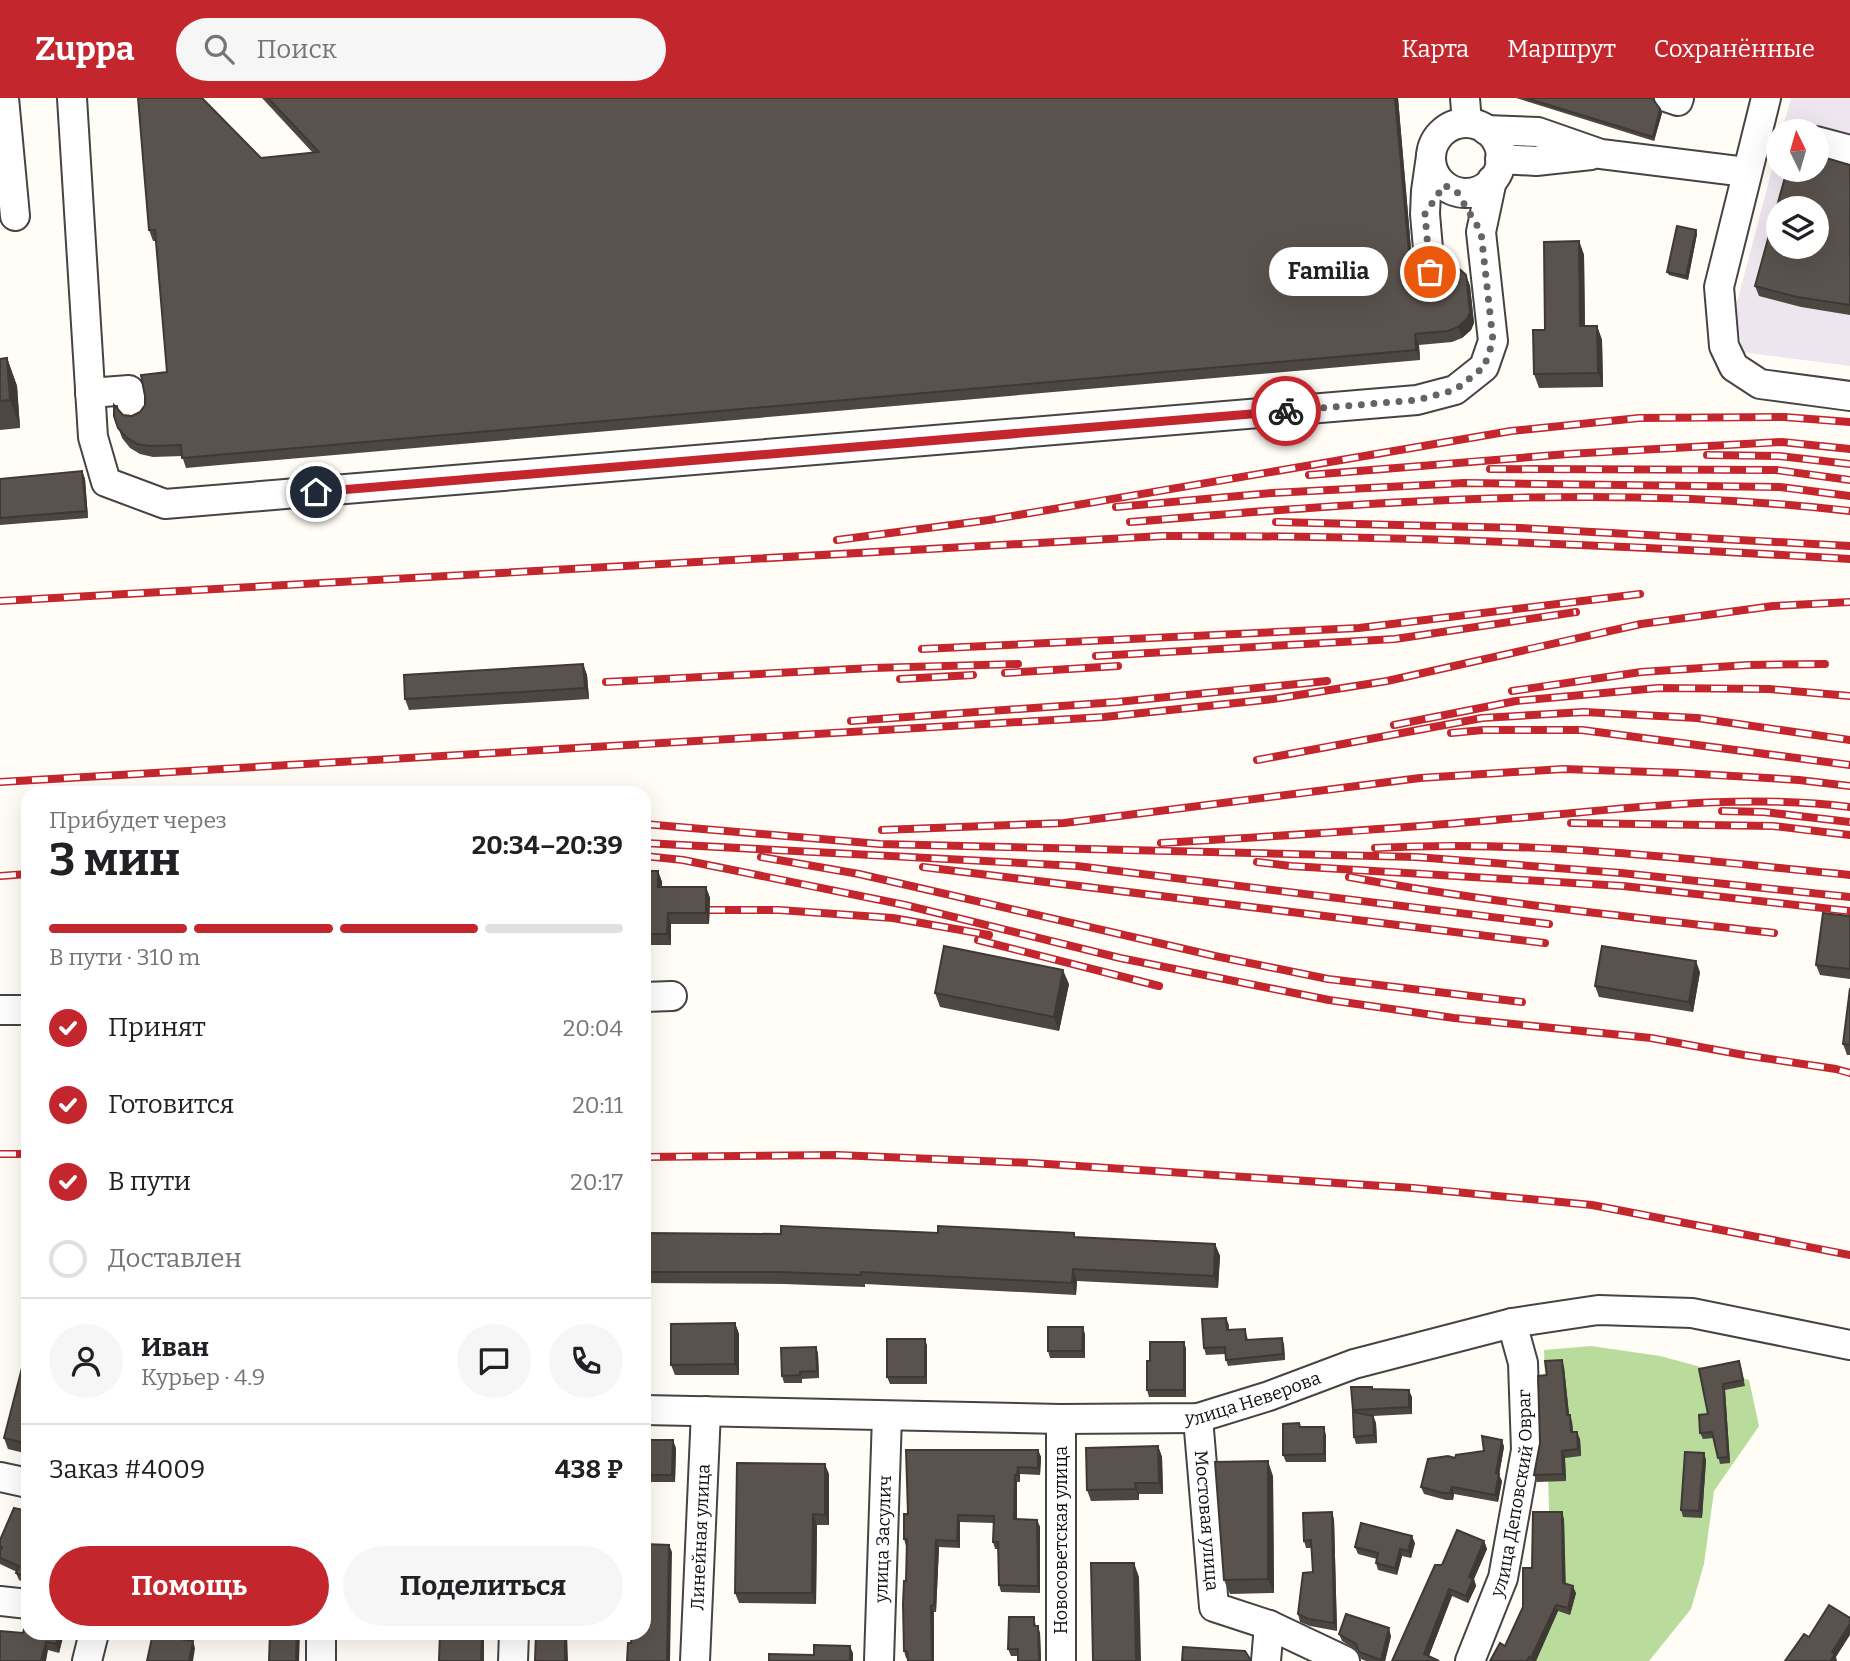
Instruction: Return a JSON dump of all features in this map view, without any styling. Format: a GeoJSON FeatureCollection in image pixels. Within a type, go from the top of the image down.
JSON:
{"type":"FeatureCollection","features":[{"type":"Feature","properties":{"kind":"street"},"geometry":{"type":"LineString","coordinates":[[4,98],[15,216]]}},
{"type":"Feature","properties":{"kind":"street"},"geometry":{"type":"LineString","coordinates":[[72,98],[93,437],[106,482],[165,505],[1417,400],[1455,390],[1484,367],[1493,341],[1481,232],[1496,170],[1497,144],[1473,117]]}},
{"type":"Feature","properties":{"kind":"street"},"geometry":{"type":"LineString","coordinates":[[1669,98],[1678,101],[1679,98]]}},
{"type":"Feature","properties":{"kind":"street"},"geometry":{"type":"LineString","coordinates":[[1481,232],[1441,174],[1438,136],[1473,117],[1538,132],[1601,154],[1746,172]]}},
{"type":"Feature","properties":{"kind":"street"},"geometry":{"type":"LineString","coordinates":[[1769,118],[1746,172],[1718,286],[1724,346],[1734,367],[1760,384],[1850,396]]}},
{"type":"Feature","properties":{"kind":"street"},"geometry":{"type":"LineString","coordinates":[[1829,144],[1850,150]]}},
{"type":"Feature","properties":{"kind":"street"},"geometry":{"type":"LineString","coordinates":[[1441,174],[1476,191],[1496,170],[1536,161],[1601,154]]}},
{"type":"Feature","properties":{"kind":"street"},"geometry":{"type":"LineString","coordinates":[[1430,272],[1425,214],[1426,191],[1441,174]]}},
{"type":"Feature","properties":{"kind":"street"},"geometry":{"type":"LineString","coordinates":[[90,393],[129,390],[133,410]]}},
{"type":"Feature","properties":{"kind":"street"},"geometry":{"type":"LineString","coordinates":[[651,997],[672,996]]}},
{"type":"Feature","properties":{"kind":"street"},"geometry":{"type":"LineString","coordinates":[[0,1010],[21,1010]]}},
{"type":"Feature","properties":{"kind":"street","name":"улица Неверова"},"geometry":{"type":"LineString","coordinates":[[651,1410],[1061,1419],[1198,1418],[1269,1396],[1354,1364],[1512,1323],[1598,1310],[1692,1313],[1850,1345]]}},
{"type":"Feature","properties":{"kind":"street","name":"улица Деповский Овраг"},"geometry":{"type":"LineString","coordinates":[[1470,1661],[1503,1578],[1526,1450],[1523,1363],[1512,1323]]}},
{"type":"Feature","properties":{"kind":"street","name":"Линейная улица"},"geometry":{"type":"LineString","coordinates":[[695,1661],[706,1411]]}},
{"type":"Feature","properties":{"kind":"street","name":"улица Засулич"},"geometry":{"type":"LineString","coordinates":[[879,1661],[887,1416]]}},
{"type":"Feature","properties":{"kind":"street","name":"Мостовая улица"},"geometry":{"type":"LineString","coordinates":[[1198,1418],[1214,1607],[1269,1625],[1345,1661]]}},
{"type":"Feature","properties":{"kind":"street","name":"Новосоветская улица"},"geometry":{"type":"LineString","coordinates":[[1061,1419],[1061,1661]]}},
{"type":"Feature","properties":{"kind":"street"},"geometry":{"type":"LineString","coordinates":[[0,1477],[21,1482]]}},
{"type":"Feature","properties":{"kind":"street"},"geometry":{"type":"LineString","coordinates":[[0,1601],[21,1603]]}},
{"type":"Feature","properties":{"kind":"street"},"geometry":{"type":"LineString","coordinates":[[1266,1661],[1269,1625]]}},
{"type":"Feature","properties":{"kind":"street"},"geometry":{"type":"LineString","coordinates":[[86,1661],[92,1640]]}},
{"type":"Feature","properties":{"kind":"street"},"geometry":{"type":"LineString","coordinates":[[321,1640],[321,1661]]}},
{"type":"Feature","properties":{"kind":"street"},"geometry":{"type":"LineString","coordinates":[[513,1661],[514,1640]]}},
{"type":"Feature","properties":{"kind":"shaded area"},"geometry":{"type":"Polygon","coordinates":[[[1791,98],[1850,98],[1850,366],[1742,352],[1736,306],[1769,182],[1829,182],[1829,119],[1785,119],[1791,98]]]}},
{"type":"Feature","properties":{"kind":"green space"},"geometry":{"type":"Polygon","coordinates":[[[1591,1346],[1660,1356],[1749,1380],[1759,1426],[1714,1491],[1704,1564],[1691,1609],[1649,1661],[1509,1661],[1550,1538],[1544,1350],[1591,1346]]]}},
{"type":"Feature","properties":{"kind":"building"},"geometry":{"type":"Polygon","coordinates":[[[138,98],[202,98],[261,158],[319,152],[268,98],[1395,98],[1412,270],[1420,277],[1428,278],[1436,275],[1442,263],[1457,267],[1466,275],[1470,313],[1458,327],[1448,331],[1415,334],[1416,350],[182,458],[181,445],[137,444],[118,428],[114,416],[114,405],[123,415],[132,416],[140,412],[145,405],[141,375],[167,372],[155,230],[149,230],[138,98]]]}},
{"type":"Feature","properties":{"kind":"building"},"geometry":{"type":"Polygon","coordinates":[[[1526,98],[1652,98],[1660,109],[1653,137],[1526,98]]]}},
{"type":"Feature","properties":{"kind":"building"},"geometry":{"type":"Polygon","coordinates":[[[1829,159],[1850,165],[1850,305],[1797,297],[1755,286],[1766,246],[1766,259],[1829,259],[1829,196],[1780,196],[1784,182],[1829,182],[1829,159]]]}},
{"type":"Feature","properties":{"kind":"building"},"geometry":{"type":"Polygon","coordinates":[[[1677,226],[1696,230],[1686,276],[1667,272],[1677,226]]]}},
{"type":"Feature","properties":{"kind":"building"},"geometry":{"type":"Polygon","coordinates":[[[1579,241],[1580,326],[1597,326],[1598,373],[1534,374],[1533,330],[1545,330],[1544,242],[1579,241]]]}},
{"type":"Feature","properties":{"kind":"building"},"geometry":{"type":"Polygon","coordinates":[[[7,358],[10,400],[0,401],[0,359],[7,358]]]}},
{"type":"Feature","properties":{"kind":"building"},"geometry":{"type":"Polygon","coordinates":[[[82,471],[86,511],[0,518],[0,479],[82,471]]]}},
{"type":"Feature","properties":{"kind":"building"},"geometry":{"type":"Polygon","coordinates":[[[583,664],[585,688],[405,699],[404,675],[583,664]]]}},
{"type":"Feature","properties":{"kind":"building"},"geometry":{"type":"Polygon","coordinates":[[[651,871],[658,871],[658,887],[706,887],[706,913],[668,913],[667,934],[651,934],[651,871]]]}},
{"type":"Feature","properties":{"kind":"building"},"geometry":{"type":"Polygon","coordinates":[[[1823,913],[1850,916],[1850,969],[1816,965],[1823,913]]]}},
{"type":"Feature","properties":{"kind":"building"},"geometry":{"type":"Polygon","coordinates":[[[944,946],[1063,970],[1054,1017],[935,993],[944,946]]]}},
{"type":"Feature","properties":{"kind":"building"},"geometry":{"type":"Polygon","coordinates":[[[1602,946],[1696,961],[1689,1002],[1595,986],[1602,946]]]}},
{"type":"Feature","properties":{"kind":"building"},"geometry":{"type":"Polygon","coordinates":[[[1850,988],[1850,1045],[1843,1044],[1850,988]]]}},
{"type":"Feature","properties":{"kind":"building"},"geometry":{"type":"Polygon","coordinates":[[[781,1226],[938,1233],[938,1226],[1074,1233],[1074,1237],[1215,1244],[1214,1276],[1073,1269],[1072,1283],[861,1272],[861,1275],[651,1272],[651,1233],[781,1234],[781,1226]]]}},
{"type":"Feature","properties":{"kind":"building"},"geometry":{"type":"Polygon","coordinates":[[[1226,1318],[1227,1330],[1245,1329],[1246,1340],[1282,1338],[1283,1354],[1226,1360],[1225,1347],[1204,1348],[1202,1319],[1226,1318]]]}},
{"type":"Feature","properties":{"kind":"building"},"geometry":{"type":"Polygon","coordinates":[[[735,1323],[735,1364],[671,1365],[671,1324],[735,1323]]]}},
{"type":"Feature","properties":{"kind":"building"},"geometry":{"type":"Polygon","coordinates":[[[1048,1327],[1083,1327],[1082,1351],[1048,1351],[1048,1327]]]}},
{"type":"Feature","properties":{"kind":"building"},"geometry":{"type":"Polygon","coordinates":[[[887,1339],[925,1339],[925,1377],[887,1377],[887,1339]]]}},
{"type":"Feature","properties":{"kind":"building"},"geometry":{"type":"Polygon","coordinates":[[[1150,1342],[1184,1342],[1184,1390],[1147,1390],[1150,1342]]]}},
{"type":"Feature","properties":{"kind":"building"},"geometry":{"type":"Polygon","coordinates":[[[816,1347],[817,1371],[782,1376],[781,1348],[816,1347]]]}},
{"type":"Feature","properties":{"kind":"building"},"geometry":{"type":"Polygon","coordinates":[[[1562,1360],[1567,1415],[1570,1415],[1571,1432],[1577,1432],[1578,1449],[1562,1451],[1563,1474],[1534,1475],[1540,1443],[1538,1376],[1547,1375],[1545,1361],[1562,1360]]]}},
{"type":"Feature","properties":{"kind":"building"},"geometry":{"type":"Polygon","coordinates":[[[1739,1361],[1743,1380],[1723,1384],[1728,1457],[1718,1458],[1712,1432],[1700,1433],[1699,1415],[1708,1414],[1699,1369],[1739,1361]]]}},
{"type":"Feature","properties":{"kind":"building"},"geometry":{"type":"Polygon","coordinates":[[[21,1372],[21,1442],[4,1438],[21,1372]]]}},
{"type":"Feature","properties":{"kind":"building"},"geometry":{"type":"Polygon","coordinates":[[[1351,1387],[1409,1390],[1409,1407],[1353,1410],[1351,1387]]]}},
{"type":"Feature","properties":{"kind":"building"},"geometry":{"type":"Polygon","coordinates":[[[1353,1412],[1373,1416],[1374,1435],[1354,1437],[1353,1412]]]}},
{"type":"Feature","properties":{"kind":"building"},"geometry":{"type":"Polygon","coordinates":[[[1299,1423],[1300,1427],[1324,1427],[1324,1454],[1283,1455],[1283,1424],[1299,1423]]]}},
{"type":"Feature","properties":{"kind":"building"},"geometry":{"type":"Polygon","coordinates":[[[1482,1436],[1502,1440],[1495,1495],[1452,1487],[1450,1493],[1443,1493],[1421,1487],[1428,1459],[1448,1456],[1455,1458],[1456,1455],[1484,1451],[1482,1436]]]}},
{"type":"Feature","properties":{"kind":"building"},"geometry":{"type":"Polygon","coordinates":[[[651,1440],[673,1440],[672,1475],[651,1475],[651,1440]]]}},
{"type":"Feature","properties":{"kind":"building"},"geometry":{"type":"Polygon","coordinates":[[[1158,1446],[1159,1483],[1135,1483],[1136,1489],[1087,1490],[1086,1448],[1158,1446]]]}},
{"type":"Feature","properties":{"kind":"building"},"geometry":{"type":"Polygon","coordinates":[[[906,1450],[1038,1450],[1038,1468],[1018,1467],[1015,1475],[1014,1519],[1037,1520],[1038,1586],[999,1585],[998,1542],[993,1542],[994,1516],[958,1515],[957,1541],[936,1540],[934,1605],[931,1606],[932,1661],[908,1661],[907,1651],[904,1651],[903,1604],[907,1539],[904,1539],[904,1514],[908,1514],[906,1450]]]}},
{"type":"Feature","properties":{"kind":"building"},"geometry":{"type":"Polygon","coordinates":[[[1685,1452],[1704,1453],[1699,1511],[1681,1510],[1685,1452]]]}},
{"type":"Feature","properties":{"kind":"building"},"geometry":{"type":"Polygon","coordinates":[[[1268,1461],[1268,1579],[1224,1580],[1215,1462],[1268,1461]]]}},
{"type":"Feature","properties":{"kind":"building"},"geometry":{"type":"Polygon","coordinates":[[[737,1463],[825,1464],[825,1515],[813,1514],[812,1593],[735,1593],[737,1463]]]}},
{"type":"Feature","properties":{"kind":"building"},"geometry":{"type":"Polygon","coordinates":[[[14,1508],[21,1510],[21,1575],[16,1573],[19,1566],[0,1558],[0,1540],[14,1508]]]}},
{"type":"Feature","properties":{"kind":"building"},"geometry":{"type":"Polygon","coordinates":[[[1332,1512],[1334,1623],[1308,1619],[1298,1614],[1303,1573],[1313,1572],[1311,1540],[1304,1541],[1303,1513],[1332,1512]]]}},
{"type":"Feature","properties":{"kind":"building"},"geometry":{"type":"Polygon","coordinates":[[[1533,1512],[1562,1512],[1563,1583],[1573,1586],[1568,1608],[1556,1605],[1531,1658],[1527,1661],[1490,1661],[1500,1643],[1505,1646],[1523,1607],[1523,1568],[1532,1568],[1533,1512]]]}},
{"type":"Feature","properties":{"kind":"building"},"geometry":{"type":"Polygon","coordinates":[[[1361,1523],[1412,1536],[1408,1551],[1400,1549],[1395,1568],[1376,1563],[1378,1553],[1355,1547],[1361,1523]]]}},
{"type":"Feature","properties":{"kind":"building"},"geometry":{"type":"Polygon","coordinates":[[[1457,1530],[1484,1541],[1469,1577],[1473,1579],[1466,1596],[1449,1589],[1424,1654],[1439,1661],[1392,1661],[1435,1565],[1442,1565],[1457,1530]]]}},
{"type":"Feature","properties":{"kind":"building"},"geometry":{"type":"Polygon","coordinates":[[[651,1544],[669,1545],[667,1661],[627,1661],[628,1643],[631,1640],[651,1640],[651,1544]]]}},
{"type":"Feature","properties":{"kind":"building"},"geometry":{"type":"Polygon","coordinates":[[[1091,1563],[1134,1563],[1136,1661],[1093,1661],[1091,1563]]]}},
{"type":"Feature","properties":{"kind":"building"},"geometry":{"type":"Polygon","coordinates":[[[1829,1605],[1850,1618],[1850,1624],[1832,1652],[1835,1654],[1830,1661],[1785,1661],[1804,1634],[1809,1637],[1829,1605]]]}},
{"type":"Feature","properties":{"kind":"building"},"geometry":{"type":"Polygon","coordinates":[[[1346,1614],[1389,1628],[1381,1660],[1359,1652],[1356,1644],[1339,1634],[1346,1614]]]}},
{"type":"Feature","properties":{"kind":"building"},"geometry":{"type":"Polygon","coordinates":[[[1009,1617],[1034,1617],[1034,1626],[1038,1626],[1039,1661],[1018,1661],[1018,1649],[1008,1649],[1009,1617]]]}},
{"type":"Feature","properties":{"kind":"building"},"geometry":{"type":"Polygon","coordinates":[[[0,1631],[21,1633],[21,1640],[57,1640],[56,1644],[46,1642],[41,1661],[0,1661],[0,1631]]]}},
{"type":"Feature","properties":{"kind":"building"},"geometry":{"type":"Polygon","coordinates":[[[152,1640],[193,1641],[189,1661],[147,1661],[152,1640]]]}},
{"type":"Feature","properties":{"kind":"building"},"geometry":{"type":"Polygon","coordinates":[[[270,1640],[297,1640],[296,1661],[269,1661],[270,1640]]]}},
{"type":"Feature","properties":{"kind":"building"},"geometry":{"type":"Polygon","coordinates":[[[440,1640],[482,1640],[481,1661],[439,1661],[440,1640]]]}},
{"type":"Feature","properties":{"kind":"building"},"geometry":{"type":"Polygon","coordinates":[[[536,1640],[565,1640],[565,1661],[535,1661],[536,1640]]]}},
{"type":"Feature","properties":{"kind":"building"},"geometry":{"type":"Polygon","coordinates":[[[814,1645],[850,1646],[850,1661],[769,1661],[769,1654],[814,1655],[814,1645]]]}},
{"type":"Feature","properties":{"kind":"building"},"geometry":{"type":"Polygon","coordinates":[[[1183,1647],[1245,1651],[1250,1661],[1182,1661],[1183,1647]]]}},
{"type":"Feature","properties":{"kind":"railway"},"geometry":{"type":"LineString","coordinates":[[837,540],[989,520],[1511,431],[1639,418],[1784,417],[1850,422]]}},
{"type":"Feature","properties":{"kind":"railway"},"geometry":{"type":"LineString","coordinates":[[1309,475],[1568,454],[1782,442],[1850,449]]}},
{"type":"Feature","properties":{"kind":"railway"},"geometry":{"type":"LineString","coordinates":[[1707,455],[1779,456],[1850,464]]}},
{"type":"Feature","properties":{"kind":"railway"},"geometry":{"type":"LineString","coordinates":[[1490,469],[1776,470],[1850,480]]}},
{"type":"Feature","properties":{"kind":"railway"},"geometry":{"type":"LineString","coordinates":[[1116,507],[1272,493],[1464,483],[1780,487],[1850,496]]}},
{"type":"Feature","properties":{"kind":"railway"},"geometry":{"type":"LineString","coordinates":[[1130,522],[1490,498],[1670,498],[1850,511]]}},
{"type":"Feature","properties":{"kind":"railway"},"geometry":{"type":"LineString","coordinates":[[1276,522],[1520,528],[1850,546]]}},
{"type":"Feature","properties":{"kind":"railway"},"geometry":{"type":"LineString","coordinates":[[0,601],[1162,536],[1506,542],[1850,559]]}},
{"type":"Feature","properties":{"kind":"railway"},"geometry":{"type":"LineString","coordinates":[[922,649],[1359,628],[1640,594]]}},
{"type":"Feature","properties":{"kind":"railway"},"geometry":{"type":"LineString","coordinates":[[0,782],[1104,717],[1273,699],[1387,681],[1641,624],[1773,606],[1850,602]]}},
{"type":"Feature","properties":{"kind":"railway"},"geometry":{"type":"LineString","coordinates":[[1096,656],[1395,639],[1576,612]]}},
{"type":"Feature","properties":{"kind":"railway"},"geometry":{"type":"LineString","coordinates":[[606,682],[872,668],[1018,664]]}},
{"type":"Feature","properties":{"kind":"railway"},"geometry":{"type":"LineString","coordinates":[[1512,691],[1641,672],[1748,665],[1825,664]]}},
{"type":"Feature","properties":{"kind":"railway"},"geometry":{"type":"LineString","coordinates":[[1005,673],[1118,666]]}},
{"type":"Feature","properties":{"kind":"railway"},"geometry":{"type":"LineString","coordinates":[[900,679],[973,675]]}},
{"type":"Feature","properties":{"kind":"railway"},"geometry":{"type":"LineString","coordinates":[[851,721],[1117,702],[1327,681]]}},
{"type":"Feature","properties":{"kind":"railway"},"geometry":{"type":"LineString","coordinates":[[1394,725],[1516,701],[1658,688],[1769,689],[1850,696]]}},
{"type":"Feature","properties":{"kind":"railway"},"geometry":{"type":"LineString","coordinates":[[1257,760],[1482,718],[1584,712],[1697,718],[1850,740]]}},
{"type":"Feature","properties":{"kind":"railway"},"geometry":{"type":"LineString","coordinates":[[1451,733],[1483,730],[1582,730],[1850,765]]}},
{"type":"Feature","properties":{"kind":"railway"},"geometry":{"type":"LineString","coordinates":[[882,830],[1064,823],[1420,778],[1563,769],[1682,773],[1850,786]]}},
{"type":"Feature","properties":{"kind":"railway"},"geometry":{"type":"LineString","coordinates":[[1161,843],[1383,829],[1683,804],[1767,802],[1850,807]]}},
{"type":"Feature","properties":{"kind":"railway"},"geometry":{"type":"LineString","coordinates":[[1722,811],[1764,812],[1850,822]]}},
{"type":"Feature","properties":{"kind":"railway"},"geometry":{"type":"LineString","coordinates":[[1571,823],[1773,826],[1850,835]]}},
{"type":"Feature","properties":{"kind":"railway"},"geometry":{"type":"LineString","coordinates":[[651,825],[880,844],[1416,857],[1621,873],[1850,897]]}},
{"type":"Feature","properties":{"kind":"railway"},"geometry":{"type":"LineString","coordinates":[[651,843],[1077,866],[1549,924]]}},
{"type":"Feature","properties":{"kind":"railway"},"geometry":{"type":"LineString","coordinates":[[1375,848],[1494,846],[1613,852],[1850,875]]}},
{"type":"Feature","properties":{"kind":"railway"},"geometry":{"type":"LineString","coordinates":[[651,857],[683,860],[905,905],[1120,958],[1329,1000],[1454,1018],[1651,1038],[1850,1073]]}},
{"type":"Feature","properties":{"kind":"railway"},"geometry":{"type":"LineString","coordinates":[[761,857],[859,874],[1215,956],[1328,979],[1522,1002]]}},
{"type":"Feature","properties":{"kind":"railway"},"geometry":{"type":"LineString","coordinates":[[1257,862],[1623,886],[1850,911]]}},
{"type":"Feature","properties":{"kind":"railway"},"geometry":{"type":"LineString","coordinates":[[923,867],[1545,943]]}},
{"type":"Feature","properties":{"kind":"railway"},"geometry":{"type":"LineString","coordinates":[[0,876],[21,874]]}},
{"type":"Feature","properties":{"kind":"railway"},"geometry":{"type":"LineString","coordinates":[[1349,877],[1508,902],[1774,933]]}},
{"type":"Feature","properties":{"kind":"railway"},"geometry":{"type":"LineString","coordinates":[[709,910],[779,910],[893,918],[989,935]]}},
{"type":"Feature","properties":{"kind":"railway"},"geometry":{"type":"LineString","coordinates":[[978,940],[1159,986]]}},
{"type":"Feature","properties":{"kind":"railway"},"geometry":{"type":"LineString","coordinates":[[0,1154],[21,1154]]}},
{"type":"Feature","properties":{"kind":"railway"},"geometry":{"type":"LineString","coordinates":[[651,1157],[837,1155],[1032,1163],[1413,1188],[1592,1205],[1850,1255]]}},
{"type":"Feature","properties":{"kind":"way so far"},"geometry":{"type":"LineString","coordinates":[[1286,411],[1417,400],[1455,390],[1484,367],[1493,341],[1481,232],[1457,192],[1444,185],[1425,214],[1430,272]]}},
{"type":"Feature","properties":{"kind":"place","name":"Familia"},"geometry":{"type":"Point","coordinates":[1430,272]}},
{"type":"Feature","properties":{"kind":"route"},"geometry":{"type":"LineString","coordinates":[[316,492],[1286,411]]}}]}
